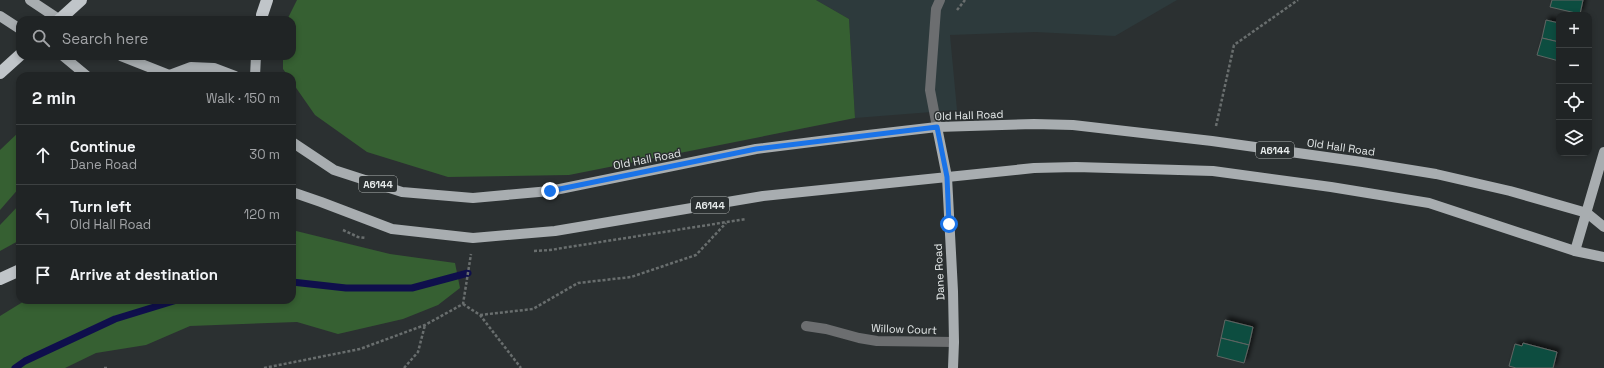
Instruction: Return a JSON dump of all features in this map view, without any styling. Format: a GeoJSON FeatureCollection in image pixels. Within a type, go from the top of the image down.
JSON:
{"type":"FeatureCollection","features":[{"type":"Feature","properties":{"kind":"highway"},"geometry":{"type":"LineString","coordinates":[[63,16],[81,0]]}},
{"type":"Feature","properties":{"kind":"highway"},"geometry":{"type":"LineString","coordinates":[[261,16],[267,0]]}},
{"type":"Feature","properties":{"kind":"highway"},"geometry":{"type":"LineString","coordinates":[[0,73],[16,59]]}},
{"type":"Feature","properties":{"kind":"highway"},"geometry":{"type":"LineString","coordinates":[[0,279],[16,272]]}},
{"type":"Feature","properties":{"kind":"main road"},"geometry":{"type":"LineString","coordinates":[[30,0],[53,16]]}},
{"type":"Feature","properties":{"kind":"main road"},"geometry":{"type":"LineString","coordinates":[[0,16],[16,26]]}},
{"type":"Feature","properties":{"kind":"main road"},"geometry":{"type":"LineString","coordinates":[[68,60],[82,72]]}},
{"type":"Feature","properties":{"kind":"main road"},"geometry":{"type":"LineString","coordinates":[[131,60],[161,72]]}},
{"type":"Feature","properties":{"kind":"main road"},"geometry":{"type":"LineString","coordinates":[[255,72],[256,60]]}},
{"type":"Feature","properties":{"kind":"main road"},"geometry":{"type":"LineString","coordinates":[[177,72],[191,67],[214,68],[224,72]]}},
{"type":"Feature","properties":{"kind":"main road","name":"Old Hall Road"},"geometry":{"type":"LineString","coordinates":[[296,145],[334,170],[402,192],[473,198],[550,191],[756,149],[937,127],[1073,125],[1212,141],[1362,162],[1444,176],[1510,191],[1587,213],[1604,226]]}},
{"type":"Feature","properties":{"kind":"main road","name":"Dane Road"},"geometry":{"type":"LineString","coordinates":[[937,127],[947,177],[953,291],[953,368]]}},
{"type":"Feature","properties":{"kind":"main road"},"geometry":{"type":"LineString","coordinates":[[1575,251],[1604,152]]}},
{"type":"Feature","properties":{"kind":"main road","name":"A6144"},"geometry":{"type":"LineString","coordinates":[[296,193],[392,229],[473,238],[555,231],[763,196],[1034,168],[1076,167],[1213,172],[1331,187],[1429,203],[1575,251],[1604,257]]}},
{"type":"Feature","properties":{"kind":"street"},"geometry":{"type":"LineString","coordinates":[[937,127],[930,90],[936,9],[940,0]]}},
{"type":"Feature","properties":{"kind":"street","name":"Willow Court"},"geometry":{"type":"LineString","coordinates":[[806,326],[877,341],[954,342]]}},
{"type":"Feature","properties":{"kind":"path"},"geometry":{"type":"LineString","coordinates":[[957,10],[965,0]]}},
{"type":"Feature","properties":{"kind":"path"},"geometry":{"type":"LineString","coordinates":[[1212,141],[1220,112],[1234,46],[1298,0]]}},
{"type":"Feature","properties":{"kind":"path"},"geometry":{"type":"LineString","coordinates":[[480,315],[533,308],[578,284],[631,277],[696,255],[727,222]]}},
{"type":"Feature","properties":{"kind":"path"},"geometry":{"type":"LineString","coordinates":[[463,304],[473,238]]}},
{"type":"Feature","properties":{"kind":"path"},"geometry":{"type":"LineString","coordinates":[[463,304],[480,315],[521,368]]}},
{"type":"Feature","properties":{"kind":"path"},"geometry":{"type":"LineString","coordinates":[[264,368],[360,349],[425,325],[463,304]]}},
{"type":"Feature","properties":{"kind":"path"},"geometry":{"type":"LineString","coordinates":[[404,368],[418,352],[425,325]]}},
{"type":"Feature","properties":{"kind":"shaded area"},"geometry":{"type":"Polygon","coordinates":[[[816,0],[1177,0],[1115,36],[1035,32],[950,35],[957,110],[855,118],[849,19],[816,0]]]}},
{"type":"Feature","properties":{"kind":"green space"},"geometry":{"type":"Polygon","coordinates":[[[297,0],[816,0],[849,19],[855,118],[569,175],[448,177],[367,152],[315,115],[296,88],[296,72],[285,72],[283,69],[283,60],[296,60],[296,16],[289,16],[297,0]]]}},
{"type":"Feature","properties":{"kind":"green space"},"geometry":{"type":"Polygon","coordinates":[[[16,135],[16,192],[0,210],[0,150],[16,135]]]}},
{"type":"Feature","properties":{"kind":"green space"},"geometry":{"type":"Polygon","coordinates":[[[16,208],[16,242],[0,251],[0,225],[16,208]]]}},
{"type":"Feature","properties":{"kind":"green space"},"geometry":{"type":"Polygon","coordinates":[[[296,231],[390,254],[455,263],[460,288],[438,305],[403,319],[338,334],[297,322],[190,326],[146,345],[96,353],[65,368],[0,368],[0,316],[20,304],[296,304],[296,231]]]}},
{"type":"Feature","properties":{"kind":"building"},"geometry":{"type":"Polygon","coordinates":[[[1552,0],[1583,0],[1580,12],[1571,12],[1550,7],[1552,0]]]}},
{"type":"Feature","properties":{"kind":"building"},"geometry":{"type":"Polygon","coordinates":[[[1546,20],[1556,22],[1556,41],[1542,38],[1546,20]]]}},
{"type":"Feature","properties":{"kind":"building"},"geometry":{"type":"Polygon","coordinates":[[[1542,38],[1556,41],[1556,60],[1537,55],[1542,38]]]}},
{"type":"Feature","properties":{"kind":"building"},"geometry":{"type":"Polygon","coordinates":[[[1225,320],[1253,327],[1249,345],[1221,338],[1225,320]]]}},
{"type":"Feature","properties":{"kind":"building"},"geometry":{"type":"Polygon","coordinates":[[[1221,338],[1249,345],[1244,363],[1217,356],[1221,338]]]}},
{"type":"Feature","properties":{"kind":"building"},"geometry":{"type":"Polygon","coordinates":[[[1523,343],[1557,352],[1553,368],[1516,368],[1509,366],[1515,344],[1522,346],[1523,343]]]}},
{"type":"Feature","properties":{"kind":"waterway"},"geometry":{"type":"LineString","coordinates":[[296,282],[346,288],[412,288],[468,273]]}},
{"type":"Feature","properties":{"kind":"waterway"},"geometry":{"type":"LineString","coordinates":[[15,368],[25,361],[115,319],[164,304]]}},
{"type":"Feature","properties":{"kind":"route"},"geometry":{"type":"LineString","coordinates":[[550,191],[756,149],[937,127],[947,177],[949,224]]}}]}
